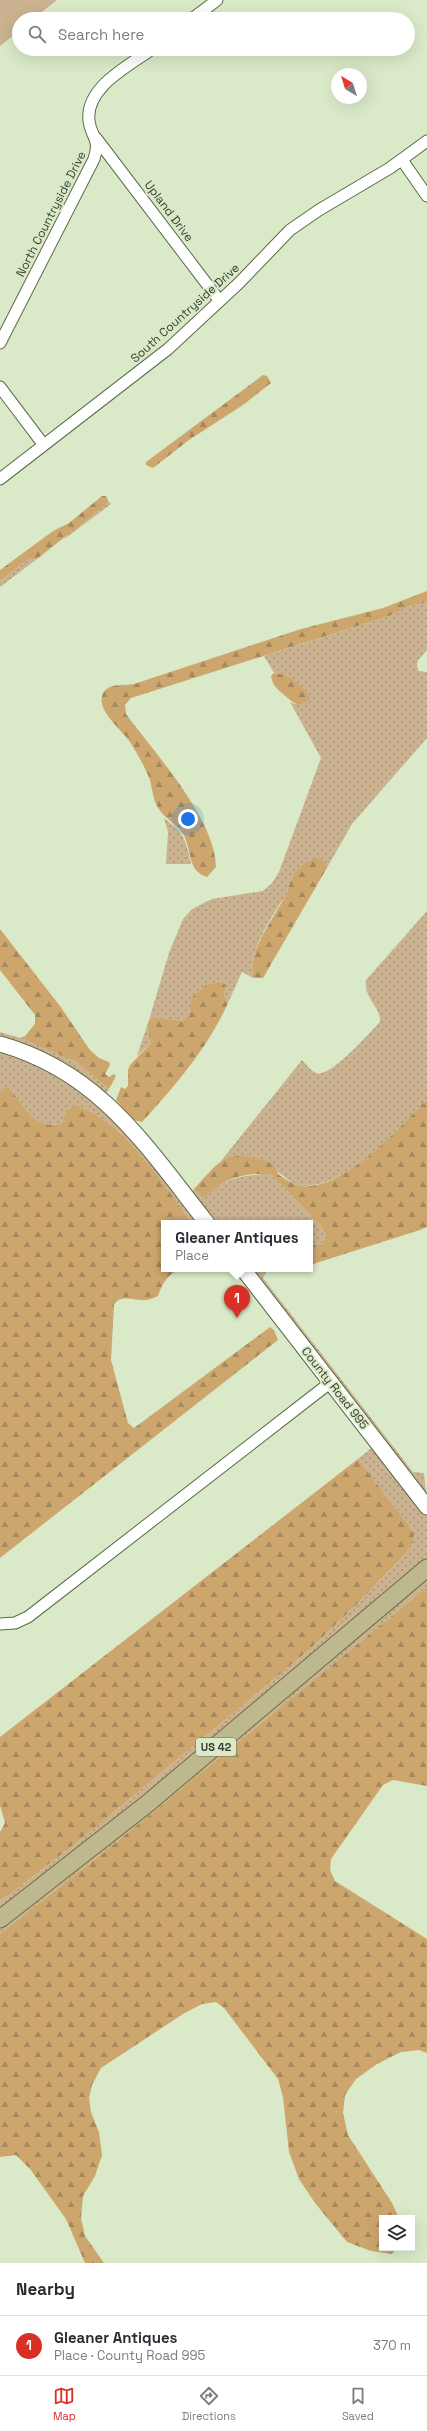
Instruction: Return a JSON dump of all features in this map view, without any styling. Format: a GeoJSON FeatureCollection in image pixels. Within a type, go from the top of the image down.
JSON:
{"type":"FeatureCollection","features":[{"type":"Feature","properties":{"kind":"main road","name":"US 42"},"geometry":{"type":"LineString","coordinates":[[0,1919],[147,1804],[427,1568]]}},
{"type":"Feature","properties":{"kind":"street"},"geometry":{"type":"LineString","coordinates":[[201,12],[217,0]]}},
{"type":"Feature","properties":{"kind":"street","name":"North Countryside Drive"},"geometry":{"type":"LineString","coordinates":[[0,343],[94,159],[96,138],[89,121],[89,106],[94,96],[107,83],[143,56]]}},
{"type":"Feature","properties":{"kind":"street","name":"Upland Drive"},"geometry":{"type":"LineString","coordinates":[[96,138],[220,300]]}},
{"type":"Feature","properties":{"kind":"street","name":"South Countryside Drive"},"geometry":{"type":"LineString","coordinates":[[0,479],[43,444],[90,410],[168,349],[295,226],[402,160],[427,141]]}},
{"type":"Feature","properties":{"kind":"street"},"geometry":{"type":"LineString","coordinates":[[402,160],[427,196]]}},
{"type":"Feature","properties":{"kind":"street"},"geometry":{"type":"LineString","coordinates":[[0,387],[43,444]]}},
{"type":"Feature","properties":{"kind":"street"},"geometry":{"type":"LineString","coordinates":[[0,1044],[54,1065],[74,1077],[107,1103],[150,1150],[205,1220]]}},
{"type":"Feature","properties":{"kind":"street","name":"County Road 995"},"geometry":{"type":"LineString","coordinates":[[245,1272],[427,1508]]}},
{"type":"Feature","properties":{"kind":"street"},"geometry":{"type":"LineString","coordinates":[[0,1624],[15,1623],[28,1617],[331,1382]]}},
{"type":"Feature","properties":{"kind":"shaded area"},"geometry":{"type":"Polygon","coordinates":[[[0,0],[57,0],[42,12],[12,12],[12,37],[0,46],[0,0]]]}},
{"type":"Feature","properties":{"kind":"shaded area"},"geometry":{"type":"Polygon","coordinates":[[[109,502],[111,504],[63,540],[72,530],[109,502]]]}},
{"type":"Feature","properties":{"kind":"shaded area"},"geometry":{"type":"Polygon","coordinates":[[[37,559],[0,587],[0,581],[27,560],[37,559]]]}},
{"type":"Feature","properties":{"kind":"shaded area"},"geometry":{"type":"Polygon","coordinates":[[[427,603],[427,649],[419,659],[417,667],[419,671],[427,672],[427,738],[352,824],[328,866],[322,859],[318,859],[303,865],[294,874],[285,897],[268,923],[259,941],[253,960],[253,978],[242,972],[228,1003],[224,995],[226,985],[222,981],[207,986],[199,991],[193,999],[191,1014],[182,1021],[154,1017],[149,1020],[169,953],[183,919],[192,909],[212,899],[263,891],[272,883],[279,872],[321,758],[290,702],[301,704],[309,698],[303,689],[294,681],[274,673],[264,656],[389,616],[412,605],[427,603]]]}},
{"type":"Feature","properties":{"kind":"shaded area"},"geometry":{"type":"Polygon","coordinates":[[[164,818],[176,828],[186,842],[191,864],[166,864],[168,832],[164,818]]]}},
{"type":"Feature","properties":{"kind":"shaded area"},"geometry":{"type":"Polygon","coordinates":[[[427,911],[427,1099],[402,1126],[355,1167],[338,1177],[321,1184],[303,1186],[291,1182],[269,1169],[221,1161],[302,1060],[314,1072],[323,1073],[331,1069],[350,1054],[380,1022],[380,1016],[367,993],[366,980],[427,911]]]}},
{"type":"Feature","properties":{"kind":"shaded area"},"geometry":{"type":"Polygon","coordinates":[[[147,1026],[151,1043],[137,1056],[147,1026]]]}},
{"type":"Feature","properties":{"kind":"shaded area"},"geometry":{"type":"Polygon","coordinates":[[[0,1032],[20,1038],[25,1036],[27,1040],[76,1062],[109,1089],[105,1095],[0,1039],[0,1032]]]}},
{"type":"Feature","properties":{"kind":"shaded area"},"geometry":{"type":"Polygon","coordinates":[[[0,1049],[40,1064],[102,1105],[198,1220],[190,1220],[142,1155],[111,1126],[94,1114],[76,1105],[66,1110],[62,1123],[53,1125],[45,1124],[31,1115],[9,1088],[0,1091],[0,1049]]]}},
{"type":"Feature","properties":{"kind":"shaded area"},"geometry":{"type":"Polygon","coordinates":[[[249,1175],[272,1175],[321,1226],[327,1236],[322,1244],[313,1245],[313,1220],[211,1220],[190,1193],[194,1189],[201,1197],[208,1195],[229,1181],[249,1175]]]}},
{"type":"Feature","properties":{"kind":"shaded area"},"geometry":{"type":"Polygon","coordinates":[[[251,1272],[266,1272],[263,1278],[413,1472],[424,1473],[427,1500],[251,1272]]]}},
{"type":"Feature","properties":{"kind":"shaded area"},"geometry":{"type":"Polygon","coordinates":[[[374,1446],[427,1516],[427,1561],[168,1781],[0,1912],[0,1899],[9,1895],[96,1827],[310,1649],[357,1604],[404,1555],[414,1532],[358,1459],[374,1446]]]}},
{"type":"Feature","properties":{"kind":"shaded area"},"geometry":{"type":"Polygon","coordinates":[[[427,1574],[427,1587],[103,1853],[0,1934],[0,1925],[427,1574]]]}},
{"type":"Feature","properties":{"kind":"green space"},"geometry":{"type":"Polygon","coordinates":[[[263,375],[267,376],[271,383],[243,405],[189,440],[153,468],[146,465],[146,462],[263,375]]]}},
{"type":"Feature","properties":{"kind":"green space"},"geometry":{"type":"Polygon","coordinates":[[[102,496],[106,496],[109,502],[37,559],[27,560],[0,581],[0,570],[53,531],[69,523],[102,496]]]}},
{"type":"Feature","properties":{"kind":"green space"},"geometry":{"type":"Polygon","coordinates":[[[427,591],[427,603],[412,605],[389,616],[131,698],[125,705],[126,714],[182,787],[206,829],[213,848],[216,867],[207,877],[200,874],[192,863],[184,836],[157,806],[150,780],[130,742],[107,714],[104,708],[102,696],[107,688],[134,684],[301,629],[383,608],[427,591]]]}},
{"type":"Feature","properties":{"kind":"green space"},"geometry":{"type":"Polygon","coordinates":[[[274,673],[280,674],[295,681],[310,698],[303,704],[299,705],[293,702],[275,686],[271,676],[274,673]]]}},
{"type":"Feature","properties":{"kind":"green space"},"geometry":{"type":"Polygon","coordinates":[[[316,858],[322,859],[328,866],[263,978],[253,978],[252,968],[257,947],[285,897],[292,877],[306,862],[316,858]]]}},
{"type":"Feature","properties":{"kind":"green space"},"geometry":{"type":"Polygon","coordinates":[[[0,929],[60,1006],[90,1050],[99,1058],[109,1062],[110,1065],[105,1074],[109,1077],[114,1074],[116,1076],[109,1089],[76,1062],[26,1040],[25,1036],[35,1024],[35,1015],[0,970],[0,929]]]}},
{"type":"Feature","properties":{"kind":"green space"},"geometry":{"type":"Polygon","coordinates":[[[222,981],[226,985],[224,995],[228,1003],[211,1036],[167,1095],[142,1122],[134,1120],[116,1100],[121,1087],[125,1089],[128,1086],[128,1070],[130,1065],[151,1043],[147,1026],[149,1020],[154,1017],[182,1021],[191,1014],[191,998],[206,985],[222,981]]]}},
{"type":"Feature","properties":{"kind":"green space"},"geometry":{"type":"Polygon","coordinates":[[[4,1088],[9,1088],[31,1115],[45,1124],[53,1125],[62,1123],[66,1110],[76,1105],[94,1114],[111,1126],[142,1155],[190,1220],[161,1220],[161,1272],[174,1272],[167,1279],[158,1296],[144,1300],[123,1299],[114,1304],[111,1360],[128,1423],[134,1428],[270,1327],[274,1330],[278,1340],[0,1558],[0,1091],[4,1088]]]}},
{"type":"Feature","properties":{"kind":"green space"},"geometry":{"type":"Polygon","coordinates":[[[427,1099],[427,1227],[313,1264],[313,1245],[322,1244],[327,1236],[321,1226],[272,1175],[253,1174],[233,1178],[204,1197],[201,1197],[194,1189],[221,1162],[236,1156],[246,1156],[269,1162],[275,1167],[278,1174],[289,1182],[302,1186],[319,1185],[336,1178],[353,1168],[387,1140],[427,1099]]]}},
{"type":"Feature","properties":{"kind":"green space"},"geometry":{"type":"Polygon","coordinates":[[[358,1459],[414,1532],[413,1543],[404,1555],[357,1604],[310,1649],[96,1827],[9,1895],[0,1899],[0,1832],[5,1823],[0,1805],[0,1737],[358,1459]]]}},
{"type":"Feature","properties":{"kind":"green space"},"geometry":{"type":"Polygon","coordinates":[[[427,1587],[427,1786],[393,1780],[383,1785],[331,1859],[330,1870],[335,1881],[427,1939],[427,2053],[419,2050],[401,2052],[377,2064],[356,2079],[345,2095],[343,2113],[348,2135],[392,2203],[398,2215],[379,2215],[379,2251],[394,2251],[392,2254],[371,2251],[347,2242],[315,2203],[299,2179],[289,2152],[283,2097],[278,2079],[224,2008],[216,2002],[202,2004],[183,2014],[101,2068],[92,2085],[89,2098],[91,2112],[99,2132],[102,2155],[95,2176],[83,2196],[81,2218],[85,2236],[104,2263],[85,2263],[66,2219],[30,2169],[16,2155],[0,2157],[0,1934],[103,1853],[427,1587]]]}},
{"type":"Feature","properties":{"kind":"place","name":"Gleaner Antiques"},"geometry":{"type":"Point","coordinates":[237,1318]}}]}
